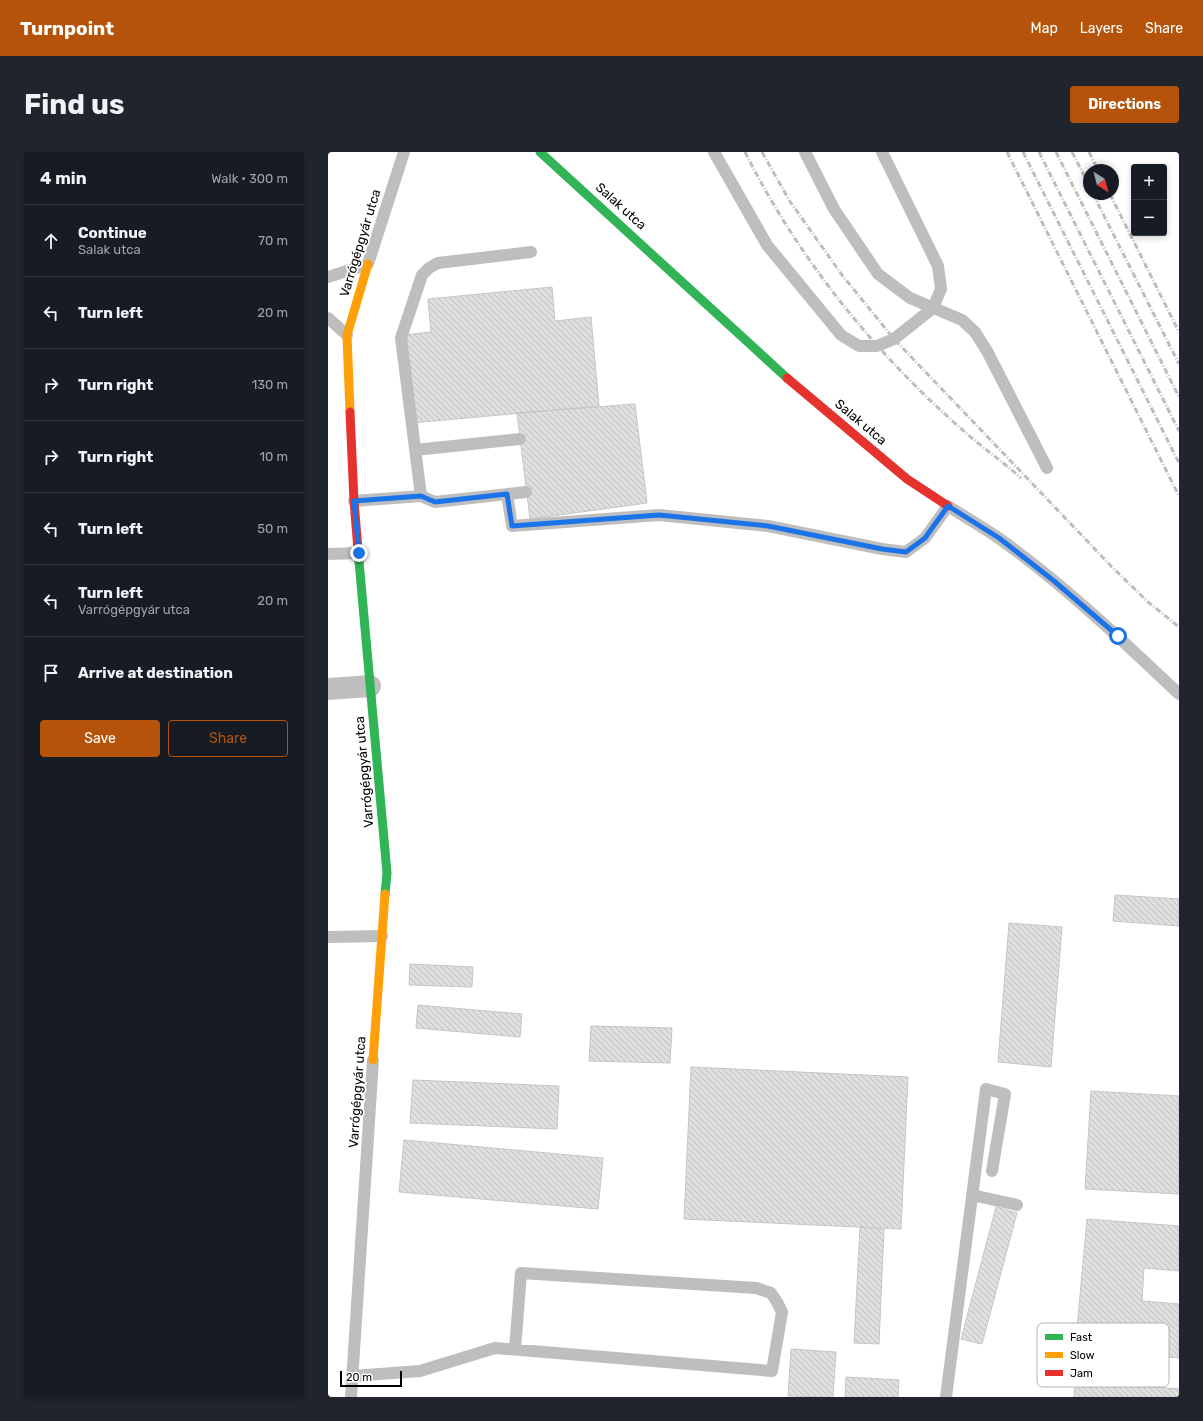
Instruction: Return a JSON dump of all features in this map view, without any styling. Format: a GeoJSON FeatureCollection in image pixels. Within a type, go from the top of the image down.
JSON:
{"type":"FeatureCollection","features":[{"type":"Feature","properties":{"kind":"street","name":"Salak utca"},"geometry":{"type":"LineString","coordinates":[[540,152],[805,394],[907,479],[948,506]]}},
{"type":"Feature","properties":{"kind":"street","name":"Varrógépgyár utca"},"geometry":{"type":"LineString","coordinates":[[368,264],[347,335],[354,501],[387,873],[373,1060]]}},
{"type":"Feature","properties":{"kind":"street"},"geometry":{"type":"LineString","coordinates":[[328,689],[370,686]]}},
{"type":"Feature","properties":{"kind":"lane","name":"Varrógépgyár utca"},"geometry":{"type":"LineString","coordinates":[[368,264],[404,152]]}},
{"type":"Feature","properties":{"kind":"lane"},"geometry":{"type":"LineString","coordinates":[[714,152],[767,245],[841,335],[859,346],[877,346],[894,339],[933,308],[941,290],[938,266],[882,152]]}},
{"type":"Feature","properties":{"kind":"lane"},"geometry":{"type":"LineString","coordinates":[[805,152],[834,209],[878,274],[910,298],[962,320],[975,332],[987,351],[1047,468]]}},
{"type":"Feature","properties":{"kind":"lane"},"geometry":{"type":"LineString","coordinates":[[421,496],[401,338],[422,275],[429,268],[438,263],[531,252]]}},
{"type":"Feature","properties":{"kind":"lane"},"geometry":{"type":"LineString","coordinates":[[328,277],[368,264]]}},
{"type":"Feature","properties":{"kind":"lane"},"geometry":{"type":"LineString","coordinates":[[328,318],[347,335]]}},
{"type":"Feature","properties":{"kind":"lane"},"geometry":{"type":"LineString","coordinates":[[415,450],[520,439]]}},
{"type":"Feature","properties":{"kind":"lane"},"geometry":{"type":"LineString","coordinates":[[354,501],[421,496],[435,502],[526,492]]}},
{"type":"Feature","properties":{"kind":"lane"},"geometry":{"type":"LineString","coordinates":[[507,494],[512,526],[659,515],[768,526],[882,549],[906,552],[925,538],[948,506]]}},
{"type":"Feature","properties":{"kind":"lane","name":"Salak utca"},"geometry":{"type":"LineString","coordinates":[[948,506],[999,538],[1054,581],[1118,636],[1179,694]]}},
{"type":"Feature","properties":{"kind":"lane"},"geometry":{"type":"LineString","coordinates":[[328,554],[359,553]]}},
{"type":"Feature","properties":{"kind":"lane"},"geometry":{"type":"LineString","coordinates":[[328,937],[382,936]]}},
{"type":"Feature","properties":{"kind":"lane","name":"Varrógépgyár utca"},"geometry":{"type":"LineString","coordinates":[[351,1397],[373,1060]]}},
{"type":"Feature","properties":{"kind":"lane"},"geometry":{"type":"LineString","coordinates":[[946,1397],[986,1089],[1005,1094],[992,1171]]}},
{"type":"Feature","properties":{"kind":"lane"},"geometry":{"type":"LineString","coordinates":[[972,1194],[1017,1205]]}},
{"type":"Feature","properties":{"kind":"lane"},"geometry":{"type":"LineString","coordinates":[[353,1376],[420,1371],[495,1348],[772,1371],[782,1312],[771,1293],[756,1288],[521,1273],[515,1349]]}},
{"type":"Feature","properties":{"kind":"building"},"geometry":{"type":"Polygon","coordinates":[[[552,287],[555,321],[591,317],[599,406],[412,423],[404,335],[431,332],[428,299],[552,287]]]}},
{"type":"Feature","properties":{"kind":"building"},"geometry":{"type":"Polygon","coordinates":[[[635,404],[647,503],[530,519],[517,413],[635,404]]]}},
{"type":"Feature","properties":{"kind":"building"},"geometry":{"type":"Polygon","coordinates":[[[1115,895],[1179,899],[1179,926],[1113,921],[1115,895]]]}},
{"type":"Feature","properties":{"kind":"building"},"geometry":{"type":"Polygon","coordinates":[[[1009,923],[1062,927],[1051,1067],[998,1062],[1009,923]]]}},
{"type":"Feature","properties":{"kind":"building"},"geometry":{"type":"Polygon","coordinates":[[[410,964],[473,967],[472,987],[409,985],[410,964]]]}},
{"type":"Feature","properties":{"kind":"building"},"geometry":{"type":"Polygon","coordinates":[[[418,1005],[522,1014],[520,1037],[416,1028],[418,1005]]]}},
{"type":"Feature","properties":{"kind":"building"},"geometry":{"type":"Polygon","coordinates":[[[591,1026],[672,1028],[670,1063],[589,1061],[591,1026]]]}},
{"type":"Feature","properties":{"kind":"building"},"geometry":{"type":"Polygon","coordinates":[[[691,1067],[908,1077],[901,1229],[684,1219],[691,1067]]]}},
{"type":"Feature","properties":{"kind":"building"},"geometry":{"type":"Polygon","coordinates":[[[413,1080],[559,1086],[557,1129],[410,1123],[413,1080]]]}},
{"type":"Feature","properties":{"kind":"building"},"geometry":{"type":"Polygon","coordinates":[[[1091,1091],[1179,1096],[1179,1194],[1085,1189],[1091,1091]]]}},
{"type":"Feature","properties":{"kind":"building"},"geometry":{"type":"Polygon","coordinates":[[[404,1140],[603,1158],[598,1209],[399,1192],[404,1140]]]}},
{"type":"Feature","properties":{"kind":"building"},"geometry":{"type":"Polygon","coordinates":[[[996,1207],[1017,1213],[982,1344],[961,1339],[996,1207]]]}},
{"type":"Feature","properties":{"kind":"building"},"geometry":{"type":"Polygon","coordinates":[[[1087,1219],[1179,1226],[1179,1271],[1144,1268],[1142,1301],[1179,1304],[1179,1358],[1169,1357],[1169,1323],[1077,1323],[1087,1219]]]}},
{"type":"Feature","properties":{"kind":"building"},"geometry":{"type":"Polygon","coordinates":[[[860,1227],[884,1229],[879,1344],[854,1343],[860,1227]]]}},
{"type":"Feature","properties":{"kind":"building"},"geometry":{"type":"Polygon","coordinates":[[[791,1349],[836,1352],[833,1397],[788,1396],[791,1349]]]}},
{"type":"Feature","properties":{"kind":"building"},"geometry":{"type":"Polygon","coordinates":[[[846,1377],[899,1380],[898,1397],[845,1397],[846,1377]]]}},
{"type":"Feature","properties":{"kind":"building"},"geometry":{"type":"Polygon","coordinates":[[[1075,1387],[1153,1387],[1179,1389],[1179,1397],[1074,1397],[1075,1387]]]}},
{"type":"Feature","properties":{"kind":"railway"},"geometry":{"type":"LineString","coordinates":[[745,152],[789,230],[814,267],[870,337],[932,402],[972,438],[1021,478]]}},
{"type":"Feature","properties":{"kind":"railway"},"geometry":{"type":"LineString","coordinates":[[762,152],[789,200],[842,275],[894,339],[1112,567],[1148,602],[1179,627]]}},
{"type":"Feature","properties":{"kind":"railway"},"geometry":{"type":"LineString","coordinates":[[1007,152],[1179,496]]}},
{"type":"Feature","properties":{"kind":"railway"},"geometry":{"type":"LineString","coordinates":[[1023,152],[1179,463]]}},
{"type":"Feature","properties":{"kind":"railway"},"geometry":{"type":"LineString","coordinates":[[1039,152],[1179,431]]}},
{"type":"Feature","properties":{"kind":"railway"},"geometry":{"type":"LineString","coordinates":[[1056,152],[1179,397]]}},
{"type":"Feature","properties":{"kind":"railway"},"geometry":{"type":"LineString","coordinates":[[1072,152],[1083,173]]}},
{"type":"Feature","properties":{"kind":"railway"},"geometry":{"type":"LineString","coordinates":[[1089,152],[1095,164]]}},
{"type":"Feature","properties":{"kind":"railway"},"geometry":{"type":"LineString","coordinates":[[1096,200],[1179,364]]}},
{"type":"Feature","properties":{"kind":"railway"},"geometry":{"type":"LineString","coordinates":[[1113,200],[1179,332]]}},
{"type":"Feature","properties":{"kind":"traffic: fast"},"geometry":{"type":"LineString","coordinates":[[540,152],[787,378]]}},
{"type":"Feature","properties":{"kind":"traffic: fast"},"geometry":{"type":"LineString","coordinates":[[358,550],[387,873],[385,894]]}},
{"type":"Feature","properties":{"kind":"traffic: slow"},"geometry":{"type":"LineString","coordinates":[[350,412],[347,335],[368,264]]}},
{"type":"Feature","properties":{"kind":"traffic: slow"},"geometry":{"type":"LineString","coordinates":[[373,1060],[385,894]]}},
{"type":"Feature","properties":{"kind":"traffic: jam"},"geometry":{"type":"LineString","coordinates":[[787,378],[907,479],[948,506]]}},
{"type":"Feature","properties":{"kind":"traffic: jam"},"geometry":{"type":"LineString","coordinates":[[350,412],[358,550]]}},
{"type":"Feature","properties":{"kind":"route"},"geometry":{"type":"LineString","coordinates":[[359,553],[354,501],[402,497],[421,496],[435,502],[507,494],[512,526],[659,515],[768,526],[882,549],[906,552],[925,538],[948,506],[999,538],[1054,581],[1118,636]]}}]}
